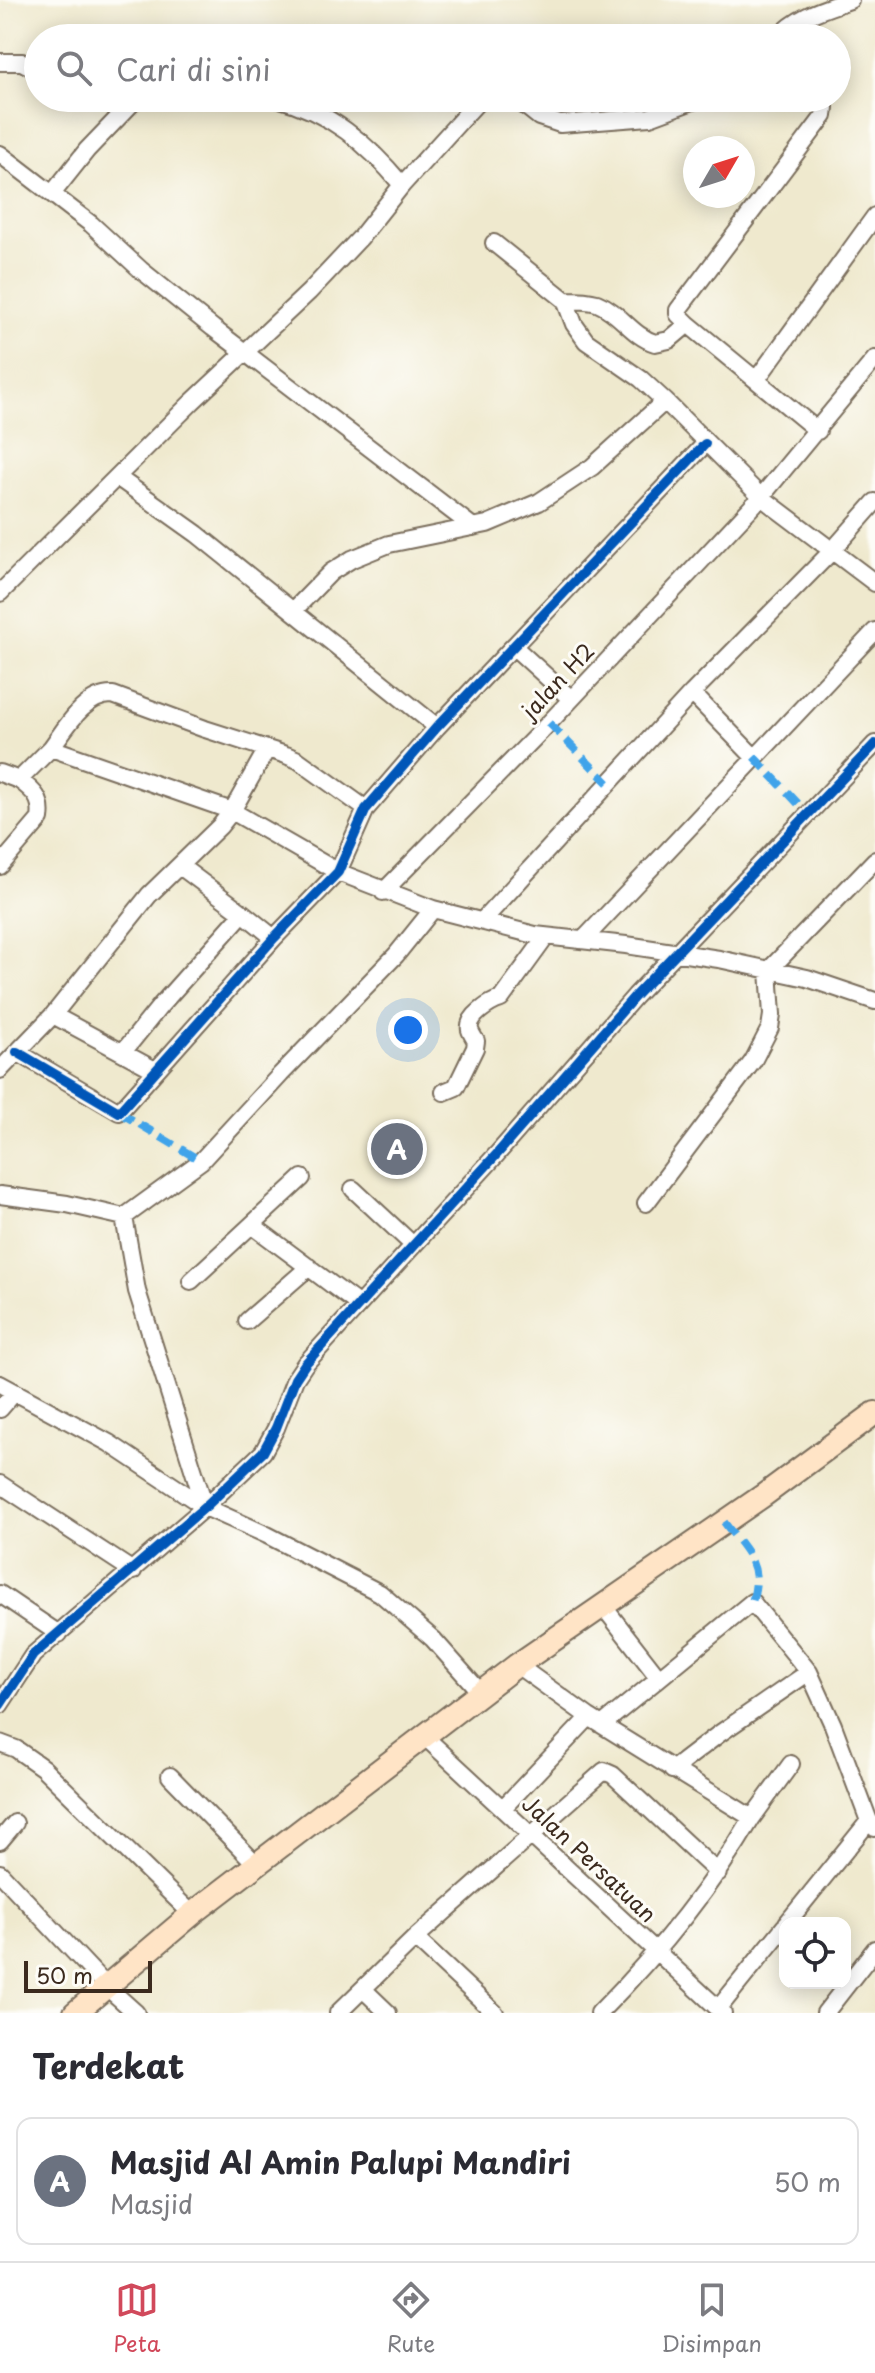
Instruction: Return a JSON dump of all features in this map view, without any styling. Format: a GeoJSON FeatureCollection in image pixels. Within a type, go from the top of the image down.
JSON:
{"type":"FeatureCollection","features":[{"type":"Feature","properties":{"kind":"main road"},"geometry":{"type":"LineString","coordinates":[[75,2013],[192,1914],[517,1665],[764,1495],[875,1413]]}},
{"type":"Feature","properties":{"kind":"street"},"geometry":{"type":"LineString","coordinates":[[792,24],[850,0]]}},
{"type":"Feature","properties":{"kind":"street"},"geometry":{"type":"LineString","coordinates":[[0,62],[24,63]]}},
{"type":"Feature","properties":{"kind":"street"},"geometry":{"type":"LineString","coordinates":[[52,194],[87,150],[124,112]]}},
{"type":"Feature","properties":{"kind":"street"},"geometry":{"type":"LineString","coordinates":[[316,112],[359,138],[402,185]]}},
{"type":"Feature","properties":{"kind":"street"},"geometry":{"type":"LineString","coordinates":[[0,593],[342,257],[468,112]]}},
{"type":"Feature","properties":{"kind":"street"},"geometry":{"type":"LineString","coordinates":[[533,112],[560,124],[650,117],[663,112]]}},
{"type":"Feature","properties":{"kind":"street"},"geometry":{"type":"LineString","coordinates":[[818,431],[688,324],[678,310],[824,112]]}},
{"type":"Feature","properties":{"kind":"street"},"geometry":{"type":"LineString","coordinates":[[0,154],[91,224],[166,291],[473,527]]}},
{"type":"Feature","properties":{"kind":"street"},"geometry":{"type":"LineString","coordinates":[[757,379],[875,216]]}},
{"type":"Feature","properties":{"kind":"street"},"geometry":{"type":"LineString","coordinates":[[494,243],[565,300],[574,324],[586,341],[641,379],[761,497],[875,583]]}},
{"type":"Feature","properties":{"kind":"street"},"geometry":{"type":"LineString","coordinates":[[565,300],[595,302],[655,343],[669,340],[688,324]]}},
{"type":"Feature","properties":{"kind":"street","name":"jalan H2"},"geometry":{"type":"LineString","coordinates":[[383,892],[761,497],[874,363]]}},
{"type":"Feature","properties":{"kind":"street"},"geometry":{"type":"LineString","coordinates":[[294,610],[331,572],[352,559],[389,544],[473,527],[510,515],[572,482],[665,401]]}},
{"type":"Feature","properties":{"kind":"street"},"geometry":{"type":"LineString","coordinates":[[17,1052],[119,1112],[274,938],[338,872],[366,809],[437,727],[705,444]]}},
{"type":"Feature","properties":{"kind":"street"},"geometry":{"type":"LineString","coordinates":[[117,477],[197,534],[437,727]]}},
{"type":"Feature","properties":{"kind":"street"},"geometry":{"type":"LineString","coordinates":[[483,920],[692,693],[831,552],[875,502]]}},
{"type":"Feature","properties":{"kind":"street"},"geometry":{"type":"LineString","coordinates":[[583,940],[875,631]]}},
{"type":"Feature","properties":{"kind":"street"},"geometry":{"type":"LineString","coordinates":[[514,647],[571,699]]}},
{"type":"Feature","properties":{"kind":"street"},"geometry":{"type":"LineString","coordinates":[[692,693],[754,757]]}},
{"type":"Feature","properties":{"kind":"street"},"geometry":{"type":"LineString","coordinates":[[19,780],[51,748],[77,714],[91,701],[106,695],[127,699],[298,760],[366,809]]}},
{"type":"Feature","properties":{"kind":"street"},"geometry":{"type":"LineString","coordinates":[[0,1705],[33,1655],[133,1571],[263,1452],[295,1379],[675,952],[875,744]]}},
{"type":"Feature","properties":{"kind":"street"},"geometry":{"type":"LineString","coordinates":[[51,748],[232,811],[338,872],[433,909],[546,937],[675,952],[769,970],[815,980],[875,1001]]}},
{"type":"Feature","properties":{"kind":"street"},"geometry":{"type":"LineString","coordinates":[[0,1070],[53,1015],[149,895],[232,811],[267,749]]}},
{"type":"Feature","properties":{"kind":"street"},"geometry":{"type":"LineString","coordinates":[[0,773],[19,780],[36,793],[41,813],[37,824],[0,866]]}},
{"type":"Feature","properties":{"kind":"street"},"geometry":{"type":"LineString","coordinates":[[646,1203],[753,1061],[770,1028],[769,970],[875,860]]}},
{"type":"Feature","properties":{"kind":"street"},"geometry":{"type":"LineString","coordinates":[[180,866],[274,938]]}},
{"type":"Feature","properties":{"kind":"street"},"geometry":{"type":"LineString","coordinates":[[0,1195],[67,1204],[124,1217],[201,1161],[396,955],[433,909]]}},
{"type":"Feature","properties":{"kind":"street"},"geometry":{"type":"LineString","coordinates":[[123,1052],[243,913]]}},
{"type":"Feature","properties":{"kind":"street"},"geometry":{"type":"LineString","coordinates":[[444,1092],[456,1087],[475,1048],[470,1023],[489,1002],[501,999],[546,937]]}},
{"type":"Feature","properties":{"kind":"street"},"geometry":{"type":"LineString","coordinates":[[53,1015],[155,1070]]}},
{"type":"Feature","properties":{"kind":"street"},"geometry":{"type":"LineString","coordinates":[[191,1281],[302,1178]]}},
{"type":"Feature","properties":{"kind":"street"},"geometry":{"type":"LineString","coordinates":[[353,1189],[413,1245]]}},
{"type":"Feature","properties":{"kind":"street"},"geometry":{"type":"LineString","coordinates":[[124,1217],[137,1291],[205,1507]]}},
{"type":"Feature","properties":{"kind":"street"},"geometry":{"type":"LineString","coordinates":[[252,1225],[359,1305]]}},
{"type":"Feature","properties":{"kind":"street"},"geometry":{"type":"LineString","coordinates":[[247,1321],[309,1267]]}},
{"type":"Feature","properties":{"kind":"street"},"geometry":{"type":"LineString","coordinates":[[0,1409],[6,1389],[109,1443],[205,1507],[380,1593],[433,1639],[481,1693]]}},
{"type":"Feature","properties":{"kind":"street"},"geometry":{"type":"LineString","coordinates":[[0,1484],[133,1571]]}},
{"type":"Feature","properties":{"kind":"street"},"geometry":{"type":"LineString","coordinates":[[0,1594],[59,1634]]}},
{"type":"Feature","properties":{"kind":"street"},"geometry":{"type":"LineString","coordinates":[[503,1808],[595,1721],[659,1678],[752,1602],[809,1672],[872,1825],[792,1917]]}},
{"type":"Feature","properties":{"kind":"street"},"geometry":{"type":"LineString","coordinates":[[603,1606],[659,1678]]}},
{"type":"Feature","properties":{"kind":"street"},"geometry":{"type":"LineString","coordinates":[[517,1665],[595,1721],[752,1818]]}},
{"type":"Feature","properties":{"kind":"street"},"geometry":{"type":"LineString","coordinates":[[672,1770],[809,1672]]}},
{"type":"Feature","properties":{"kind":"street","name":"Jalan Persatuan"},"geometry":{"type":"LineString","coordinates":[[425,1737],[533,1834],[720,2011]]}},
{"type":"Feature","properties":{"kind":"street"},"geometry":{"type":"LineString","coordinates":[[0,1743],[16,1749],[43,1768],[192,1914]]}},
{"type":"Feature","properties":{"kind":"street"},"geometry":{"type":"LineString","coordinates":[[599,2013],[657,1953],[718,1873],[791,1764]]}},
{"type":"Feature","properties":{"kind":"street"},"geometry":{"type":"LineString","coordinates":[[338,2013],[415,1938],[601,1773],[608,1771],[718,1873]]}},
{"type":"Feature","properties":{"kind":"street"},"geometry":{"type":"LineString","coordinates":[[170,1776],[256,1864]]}},
{"type":"Feature","properties":{"kind":"street"},"geometry":{"type":"LineString","coordinates":[[0,1841],[15,1823]]}},
{"type":"Feature","properties":{"kind":"street"},"geometry":{"type":"LineString","coordinates":[[0,1873],[107,1987],[136,2013]]}},
{"type":"Feature","properties":{"kind":"street"},"geometry":{"type":"LineString","coordinates":[[720,2011],[779,1933]]}},
{"type":"Feature","properties":{"kind":"street"},"geometry":{"type":"LineString","coordinates":[[415,1938],[495,2013]]}},
{"type":"Feature","properties":{"kind":"street"},"geometry":{"type":"LineString","coordinates":[[825,2013],[875,1949]]}},
{"type":"Feature","properties":{"kind":"street"},"geometry":{"type":"LineString","coordinates":[[363,1989],[388,2013]]}},
{"type":"Feature","properties":{"kind":"marked path"},"geometry":{"type":"LineString","coordinates":[[549,723],[608,783]]}},
{"type":"Feature","properties":{"kind":"marked path"},"geometry":{"type":"LineString","coordinates":[[754,757],[808,814]]}},
{"type":"Feature","properties":{"kind":"marked path"},"geometry":{"type":"LineString","coordinates":[[119,1112],[201,1161]]}},
{"type":"Feature","properties":{"kind":"marked path"},"geometry":{"type":"LineString","coordinates":[[724,1522],[751,1559],[756,1578],[752,1602]]}},
{"type":"Feature","properties":{"kind":"cycle path"},"geometry":{"type":"LineString","coordinates":[[17,1052],[119,1112],[274,938],[338,872],[366,809],[437,727],[705,444]]}},
{"type":"Feature","properties":{"kind":"cycle path"},"geometry":{"type":"LineString","coordinates":[[0,1705],[33,1655],[205,1507],[263,1452],[295,1379],[305,1364],[497,1154],[635,996],[875,744]]}},
{"type":"Feature","properties":{"kind":"place","name":"Masjid Al Amin Palupi Mandiri"},"geometry":{"type":"Point","coordinates":[397,1149]}}]}
